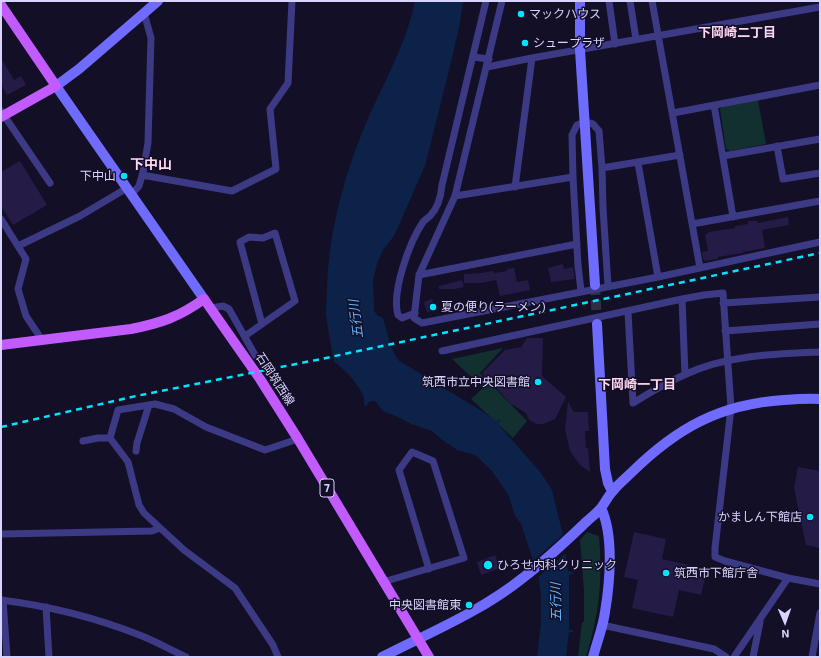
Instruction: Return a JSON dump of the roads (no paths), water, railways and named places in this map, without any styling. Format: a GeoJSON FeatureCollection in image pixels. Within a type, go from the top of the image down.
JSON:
{"type":"FeatureCollection","features":[{"type":"Feature","properties":{"kind":"main road"},"geometry":{"type":"LineString","coordinates":[[1,4],[56,86],[2,114]]}},
{"type":"Feature","properties":{"kind":"main road"},"geometry":{"type":"LineString","coordinates":[[1,345],[131,329],[152,325],[169,320],[185,312],[204,299]]}},
{"type":"Feature","properties":{"kind":"main road","name":"石岡筑西線"},"geometry":{"type":"LineString","coordinates":[[204,299],[260,379],[298,439],[417,640],[429,657]]}},
{"type":"Feature","properties":{"kind":"street"},"geometry":{"type":"LineString","coordinates":[[158,1],[56,86],[204,299]]}},
{"type":"Feature","properties":{"kind":"street"},"geometry":{"type":"LineString","coordinates":[[142,175],[232,191],[276,169],[270,109],[288,83],[292,1]]}},
{"type":"Feature","properties":{"kind":"street"},"geometry":{"type":"LineString","coordinates":[[486,1],[481,58],[487,67],[454,200],[418,275],[414,318],[422,322],[658,277],[820,242]]}},
{"type":"Feature","properties":{"kind":"street"},"geometry":{"type":"LineString","coordinates":[[415,313],[402,318],[398,315],[397,299],[401,271],[424,220],[430,217],[440,197],[481,58],[502,1]]}},
{"type":"Feature","properties":{"kind":"street"},"geometry":{"type":"LineString","coordinates":[[580,1],[580,50],[595,284]]}},
{"type":"Feature","properties":{"kind":"street"},"geometry":{"type":"LineString","coordinates":[[609,1],[615,44]]}},
{"type":"Feature","properties":{"kind":"street"},"geometry":{"type":"LineString","coordinates":[[630,1],[636,40]]}},
{"type":"Feature","properties":{"kind":"street"},"geometry":{"type":"LineString","coordinates":[[652,1],[700,268]]}},
{"type":"Feature","properties":{"kind":"street"},"geometry":{"type":"LineString","coordinates":[[487,67],[820,7]]}},
{"type":"Feature","properties":{"kind":"street"},"geometry":{"type":"LineString","coordinates":[[18,246],[139,186],[148,143],[151,38],[144,13]]}},
{"type":"Feature","properties":{"kind":"street"},"geometry":{"type":"LineString","coordinates":[[515,187],[532,58]]}},
{"type":"Feature","properties":{"kind":"street"},"geometry":{"type":"LineString","coordinates":[[673,113],[820,85]]}},
{"type":"Feature","properties":{"kind":"street"},"geometry":{"type":"LineString","coordinates":[[714,105],[733,217]]}},
{"type":"Feature","properties":{"kind":"street"},"geometry":{"type":"LineString","coordinates":[[2,114],[50,183]]}},
{"type":"Feature","properties":{"kind":"street"},"geometry":{"type":"LineString","coordinates":[[581,291],[576,244],[572,135],[578,126],[585,122],[593,124],[598,131],[602,168],[608,286]]}},
{"type":"Feature","properties":{"kind":"street"},"geometry":{"type":"LineString","coordinates":[[723,156],[820,138]]}},
{"type":"Feature","properties":{"kind":"street"},"geometry":{"type":"LineString","coordinates":[[777,146],[783,179],[820,173]]}},
{"type":"Feature","properties":{"kind":"street"},"geometry":{"type":"LineString","coordinates":[[602,168],[680,155]]}},
{"type":"Feature","properties":{"kind":"street"},"geometry":{"type":"LineString","coordinates":[[638,163],[658,277]]}},
{"type":"Feature","properties":{"kind":"street"},"geometry":{"type":"LineString","coordinates":[[440,197],[454,200],[573,177]]}},
{"type":"Feature","properties":{"kind":"street"},"geometry":{"type":"LineString","coordinates":[[692,224],[820,201]]}},
{"type":"Feature","properties":{"kind":"street"},"geometry":{"type":"LineString","coordinates":[[1,219],[26,259],[18,289],[26,316],[42,340]]}},
{"type":"Feature","properties":{"kind":"street"},"geometry":{"type":"LineString","coordinates":[[245,336],[262,324],[295,300],[275,233],[263,238],[249,237],[240,242],[262,324]]}},
{"type":"Feature","properties":{"kind":"street"},"geometry":{"type":"LineString","coordinates":[[418,275],[576,244]]}},
{"type":"Feature","properties":{"kind":"street"},"geometry":{"type":"LineString","coordinates":[[442,351],[704,295],[723,294],[731,408],[715,557],[725,562],[788,578],[820,584]]}},
{"type":"Feature","properties":{"kind":"street"},"geometry":{"type":"LineString","coordinates":[[723,303],[820,297]]}},
{"type":"Feature","properties":{"kind":"street"},"geometry":{"type":"LineString","coordinates":[[682,300],[685,374]]}},
{"type":"Feature","properties":{"kind":"street"},"geometry":{"type":"LineString","coordinates":[[211,308],[223,306],[229,309],[256,354]]}},
{"type":"Feature","properties":{"kind":"street"},"geometry":{"type":"LineString","coordinates":[[628,312],[632,403],[685,374],[727,361],[756,356],[820,352]]}},
{"type":"Feature","properties":{"kind":"street"},"geometry":{"type":"LineString","coordinates":[[597,324],[605,469],[608,483],[612,491]]}},
{"type":"Feature","properties":{"kind":"street"},"geometry":{"type":"LineString","coordinates":[[725,331],[820,324]]}},
{"type":"Feature","properties":{"kind":"street"},"geometry":{"type":"LineString","coordinates":[[382,657],[483,605],[523,578],[579,530],[601,508],[612,491],[664,443],[704,419],[731,408],[766,401],[820,399]]}},
{"type":"Feature","properties":{"kind":"street"},"geometry":{"type":"LineString","coordinates":[[110,438],[118,410],[155,404],[174,408],[206,427],[265,450],[298,439]]}},
{"type":"Feature","properties":{"kind":"street"},"geometry":{"type":"LineString","coordinates":[[136,451],[149,405]]}},
{"type":"Feature","properties":{"kind":"street"},"geometry":{"type":"LineString","coordinates":[[83,441],[98,438],[110,438]]}},
{"type":"Feature","properties":{"kind":"street"},"geometry":{"type":"LineString","coordinates":[[110,438],[128,462],[139,505],[144,513],[184,550],[236,588],[273,645],[278,657]]}},
{"type":"Feature","properties":{"kind":"street"},"geometry":{"type":"LineString","coordinates":[[383,582],[429,569],[464,558],[433,461],[412,452],[399,470],[429,569]]}},
{"type":"Feature","properties":{"kind":"street"},"geometry":{"type":"LineString","coordinates":[[593,657],[602,625],[607,593],[609,551],[607,524],[601,508]]}},
{"type":"Feature","properties":{"kind":"street"},"geometry":{"type":"LineString","coordinates":[[1,534],[152,531],[160,528]]}},
{"type":"Feature","properties":{"kind":"street"},"geometry":{"type":"LineString","coordinates":[[734,657],[788,578]]}},
{"type":"Feature","properties":{"kind":"street"},"geometry":{"type":"LineString","coordinates":[[7,657],[2,600],[46,607],[89,618],[142,636],[186,657]]}},
{"type":"Feature","properties":{"kind":"street"},"geometry":{"type":"LineString","coordinates":[[46,607],[49,657]]}},
{"type":"Feature","properties":{"kind":"street"},"geometry":{"type":"LineString","coordinates":[[812,657],[820,613]]}},
{"type":"Feature","properties":{"kind":"street"},"geometry":{"type":"LineString","coordinates":[[753,657],[760,619]]}},
{"type":"Feature","properties":{"kind":"street"},"geometry":{"type":"LineString","coordinates":[[602,625],[714,649],[726,657]]}},
{"type":"Feature","properties":{"kind":"water","name":"五行川"},"geometry":{"type":"Polygon","coordinates":[[[415,1],[463,1],[460,23],[452,58],[425,166],[394,236],[383,250],[377,264],[373,280],[374,311],[377,315],[383,318],[392,349],[398,360],[496,421],[498,419],[501,421],[498,424],[541,473],[552,490],[562,531],[568,571],[573,572],[573,574],[569,575],[569,630],[573,630],[573,632],[569,632],[566,657],[537,657],[541,623],[539,578],[521,524],[515,516],[509,496],[492,471],[475,455],[457,450],[432,431],[411,424],[383,411],[375,401],[370,401],[366,406],[364,405],[364,400],[359,388],[349,375],[334,362],[326,311],[330,248],[338,209],[348,170],[369,117],[399,52],[411,18],[415,1]]]}},
{"type":"Feature","properties":{"kind":"tunnel"},"geometry":{"type":"LineString","coordinates":[[595,285],[597,324]]}},
{"type":"Feature","properties":{"kind":"railway"},"geometry":{"type":"LineString","coordinates":[[1,427],[136,396],[321,359],[820,253]]}},
{"type":"Feature","properties":{"kind":"place","name":"マックハウス"},"geometry":{"type":"Point","coordinates":[521,14]}},
{"type":"Feature","properties":{"kind":"place","name":"シュープラザ"},"geometry":{"type":"Point","coordinates":[525,43]}},
{"type":"Feature","properties":{"kind":"place","name":"下中山"},"geometry":{"type":"Point","coordinates":[124,176]}},
{"type":"Feature","properties":{"kind":"place","name":"夏の便り(ラーメン)"},"geometry":{"type":"Point","coordinates":[433,307]}},
{"type":"Feature","properties":{"kind":"place","name":"筑西市立中央図書館"},"geometry":{"type":"Point","coordinates":[538,382]}},
{"type":"Feature","properties":{"kind":"place","name":"かましん下館店"},"geometry":{"type":"Point","coordinates":[810,517]}},
{"type":"Feature","properties":{"kind":"place","name":"ひろせ内科クリニック"},"geometry":{"type":"Point","coordinates":[488,565]}},
{"type":"Feature","properties":{"kind":"place","name":"筑西市下館庁舎"},"geometry":{"type":"Point","coordinates":[666,573]}},
{"type":"Feature","properties":{"kind":"place","name":"中央図書館東"},"geometry":{"type":"Point","coordinates":[469,605]}},
{"type":"Feature","properties":{"kind":"district","name":"下岡崎二丁目"},"geometry":{"type":"Point","coordinates":[737,33]}},
{"type":"Feature","properties":{"kind":"district","name":"下中山"},"geometry":{"type":"Point","coordinates":[151,164]}},
{"type":"Feature","properties":{"kind":"district","name":"下岡崎一丁目"},"geometry":{"type":"Point","coordinates":[637,385]}}]}
